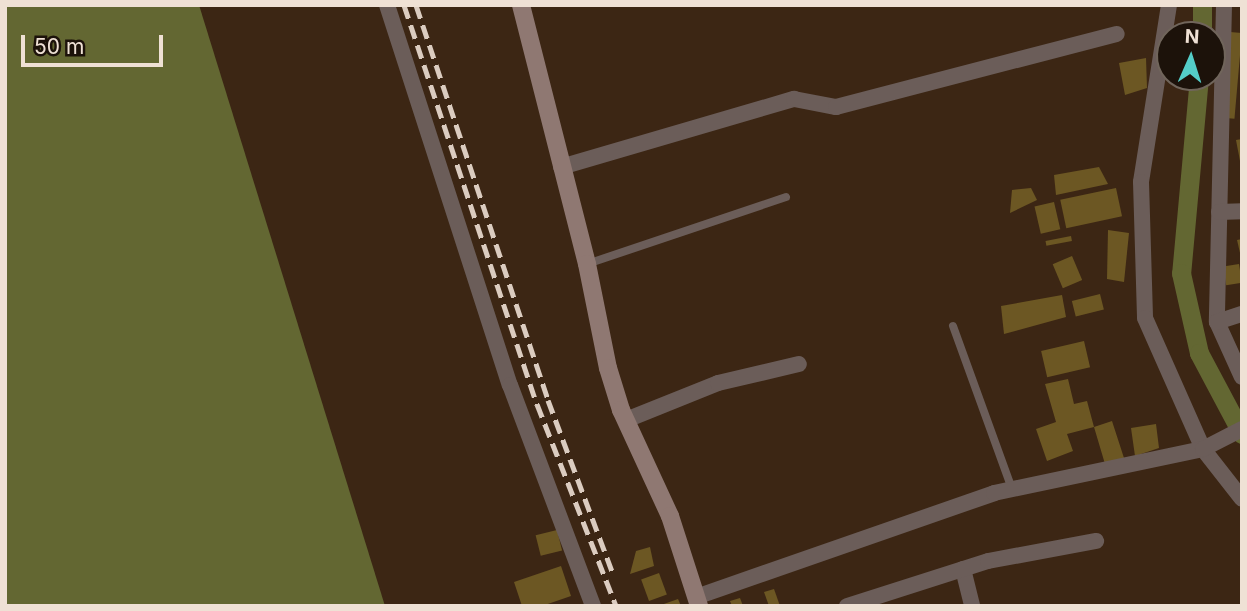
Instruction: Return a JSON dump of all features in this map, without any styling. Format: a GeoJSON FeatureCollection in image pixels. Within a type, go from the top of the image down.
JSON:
{"type":"FeatureCollection","features":[{"type":"Feature","properties":{"kind":"street"},"geometry":{"type":"LineString","coordinates":[[387,5],[510,386],[593,606]]}},
{"type":"Feature","properties":{"kind":"street"},"geometry":{"type":"LineString","coordinates":[[521,5],[587,264],[608,368],[626,420],[670,516],[697,602],[1012,489],[1205,448],[1242,429]]}},
{"type":"Feature","properties":{"kind":"street"},"geometry":{"type":"LineString","coordinates":[[1169,5],[1141,182],[1142,294],[1146,318],[1205,448],[1242,499]]}},
{"type":"Feature","properties":{"kind":"street"},"geometry":{"type":"LineString","coordinates":[[1224,5],[1217,321],[1242,377]]}},
{"type":"Feature","properties":{"kind":"street"},"geometry":{"type":"LineString","coordinates":[[561,167],[794,99],[836,107],[1117,34]]}},
{"type":"Feature","properties":{"kind":"street"},"geometry":{"type":"LineString","coordinates":[[1219,212],[1242,211]]}},
{"type":"Feature","properties":{"kind":"street"},"geometry":{"type":"LineString","coordinates":[[1217,321],[1242,314]]}},
{"type":"Feature","properties":{"kind":"street"},"geometry":{"type":"LineString","coordinates":[[626,420],[718,383],[799,364]]}},
{"type":"Feature","properties":{"kind":"street"},"geometry":{"type":"LineString","coordinates":[[847,606],[963,569],[1097,541]]}},
{"type":"Feature","properties":{"kind":"street"},"geometry":{"type":"LineString","coordinates":[[963,569],[972,606]]}},
{"type":"Feature","properties":{"kind":"lane"},"geometry":{"type":"LineString","coordinates":[[587,264],[786,197]]}},
{"type":"Feature","properties":{"kind":"lane"},"geometry":{"type":"LineString","coordinates":[[953,327],[1012,489]]}},
{"type":"Feature","properties":{"kind":"shaded area"},"geometry":{"type":"Polygon","coordinates":[[[5,5],[199,5],[385,606],[5,606],[5,5]]]}},
{"type":"Feature","properties":{"kind":"building"},"geometry":{"type":"Polygon","coordinates":[[[1230,32],[1242,33],[1234,119],[1223,118],[1230,32]]]}},
{"type":"Feature","properties":{"kind":"building"},"geometry":{"type":"Polygon","coordinates":[[[1146,58],[1147,88],[1125,95],[1119,63],[1146,58]]]}},
{"type":"Feature","properties":{"kind":"building"},"geometry":{"type":"Polygon","coordinates":[[[1242,139],[1242,161],[1240,161],[1236,140],[1242,139]]]}},
{"type":"Feature","properties":{"kind":"building"},"geometry":{"type":"Polygon","coordinates":[[[1099,167],[1108,184],[1056,195],[1054,175],[1099,167]]]}},
{"type":"Feature","properties":{"kind":"building"},"geometry":{"type":"Polygon","coordinates":[[[1031,188],[1037,200],[1010,213],[1012,190],[1031,188]]]}},
{"type":"Feature","properties":{"kind":"building"},"geometry":{"type":"Polygon","coordinates":[[[1116,188],[1122,216],[1066,228],[1060,200],[1116,188]]]}},
{"type":"Feature","properties":{"kind":"building"},"geometry":{"type":"Polygon","coordinates":[[[1054,202],[1060,229],[1041,234],[1035,206],[1054,202]]]}},
{"type":"Feature","properties":{"kind":"building"},"geometry":{"type":"Polygon","coordinates":[[[1108,230],[1129,233],[1124,282],[1107,279],[1108,230]]]}},
{"type":"Feature","properties":{"kind":"building"},"geometry":{"type":"Polygon","coordinates":[[[1071,236],[1072,241],[1046,246],[1045,241],[1071,236]]]}},
{"type":"Feature","properties":{"kind":"building"},"geometry":{"type":"Polygon","coordinates":[[[1242,239],[1242,257],[1241,257],[1237,240],[1242,239]]]}},
{"type":"Feature","properties":{"kind":"building"},"geometry":{"type":"Polygon","coordinates":[[[1072,256],[1082,280],[1063,288],[1053,264],[1072,256]]]}},
{"type":"Feature","properties":{"kind":"building"},"geometry":{"type":"Polygon","coordinates":[[[1239,264],[1242,283],[1226,285],[1223,267],[1239,264]]]}},
{"type":"Feature","properties":{"kind":"building"},"geometry":{"type":"Polygon","coordinates":[[[1100,294],[1104,310],[1076,317],[1072,301],[1100,294]]]}},
{"type":"Feature","properties":{"kind":"building"},"geometry":{"type":"Polygon","coordinates":[[[1062,295],[1066,317],[1004,334],[1001,306],[1062,295]]]}},
{"type":"Feature","properties":{"kind":"building"},"geometry":{"type":"Polygon","coordinates":[[[1084,341],[1090,367],[1047,377],[1041,351],[1084,341]]]}},
{"type":"Feature","properties":{"kind":"building"},"geometry":{"type":"Polygon","coordinates":[[[1068,379],[1074,404],[1087,401],[1094,427],[1067,434],[1073,451],[1047,461],[1036,429],[1056,422],[1045,384],[1068,379]]]}},
{"type":"Feature","properties":{"kind":"building"},"geometry":{"type":"Polygon","coordinates":[[[1112,421],[1124,458],[1105,464],[1094,427],[1112,421]]]}},
{"type":"Feature","properties":{"kind":"building"},"geometry":{"type":"Polygon","coordinates":[[[1156,424],[1159,448],[1135,456],[1131,428],[1156,424]]]}},
{"type":"Feature","properties":{"kind":"building"},"geometry":{"type":"Polygon","coordinates":[[[557,530],[562,550],[541,556],[536,535],[557,530]]]}},
{"type":"Feature","properties":{"kind":"building"},"geometry":{"type":"Polygon","coordinates":[[[650,547],[654,566],[630,574],[636,551],[650,547]]]}},
{"type":"Feature","properties":{"kind":"building"},"geometry":{"type":"Polygon","coordinates":[[[561,566],[571,596],[542,606],[522,606],[514,582],[561,566]]]}},
{"type":"Feature","properties":{"kind":"building"},"geometry":{"type":"Polygon","coordinates":[[[659,573],[667,595],[649,601],[641,579],[659,573]]]}},
{"type":"Feature","properties":{"kind":"building"},"geometry":{"type":"Polygon","coordinates":[[[774,589],[780,606],[769,606],[764,592],[774,589]]]}},
{"type":"Feature","properties":{"kind":"building"},"geometry":{"type":"Polygon","coordinates":[[[740,598],[743,606],[732,606],[730,601],[740,598]]]}},
{"type":"Feature","properties":{"kind":"building"},"geometry":{"type":"Polygon","coordinates":[[[678,599],[681,606],[661,606],[661,605],[678,599]]]}},
{"type":"Feature","properties":{"kind":"waterway"},"geometry":{"type":"LineString","coordinates":[[1202,5],[1202,21]]}},
{"type":"Feature","properties":{"kind":"waterway"},"geometry":{"type":"LineString","coordinates":[[1198,91],[1181,273],[1199,353],[1242,434]]}},
{"type":"Feature","properties":{"kind":"railway"},"geometry":{"type":"LineString","coordinates":[[404,5],[537,404],[616,606]]}},
{"type":"Feature","properties":{"kind":"railway"},"geometry":{"type":"LineString","coordinates":[[416,5],[548,400],[612,571]]}}]}
